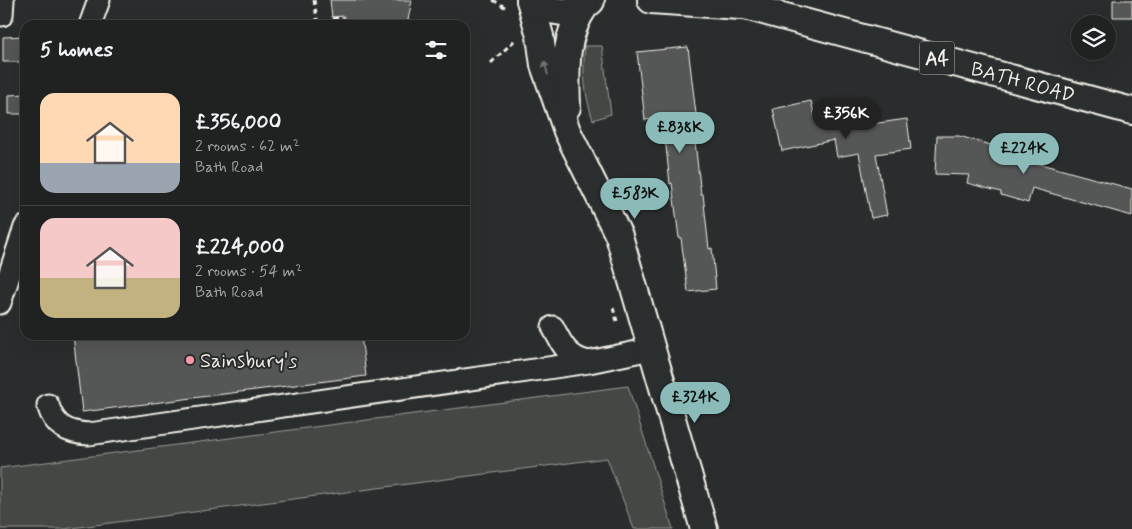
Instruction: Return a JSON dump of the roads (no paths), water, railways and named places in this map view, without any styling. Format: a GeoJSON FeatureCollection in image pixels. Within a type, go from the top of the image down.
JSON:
{"type":"FeatureCollection","features":[{"type":"Feature","properties":{"kind":"main road"},"geometry":{"type":"LineString","coordinates":[[530,0],[542,9],[556,12],[571,11],[592,2]]}},
{"type":"Feature","properties":{"kind":"main road"},"geometry":{"type":"LineString","coordinates":[[530,0],[540,36],[544,65],[567,131],[619,236],[641,351],[704,529]]}},
{"type":"Feature","properties":{"kind":"main road","name":"BATH ROAD"},"geometry":{"type":"LineString","coordinates":[[650,0],[732,3],[805,21],[1132,112]]}},
{"type":"Feature","properties":{"kind":"main road"},"geometry":{"type":"LineString","coordinates":[[567,131],[567,47],[574,24],[592,2]]}},
{"type":"Feature","properties":{"kind":"lane"},"geometry":{"type":"LineString","coordinates":[[92,20],[99,0]]}},
{"type":"Feature","properties":{"kind":"lane"},"geometry":{"type":"LineString","coordinates":[[0,304],[20,242]]}},
{"type":"Feature","properties":{"kind":"lane"},"geometry":{"type":"LineString","coordinates":[[553,327],[561,344],[569,354],[589,362]]}},
{"type":"Feature","properties":{"kind":"lane"},"geometry":{"type":"LineString","coordinates":[[48,405],[51,416],[65,430],[88,434],[589,362],[641,351]]}},
{"type":"Feature","properties":{"kind":"place","name":"Sainsbury's"},"geometry":{"type":"Point","coordinates":[190,360]}}]}
